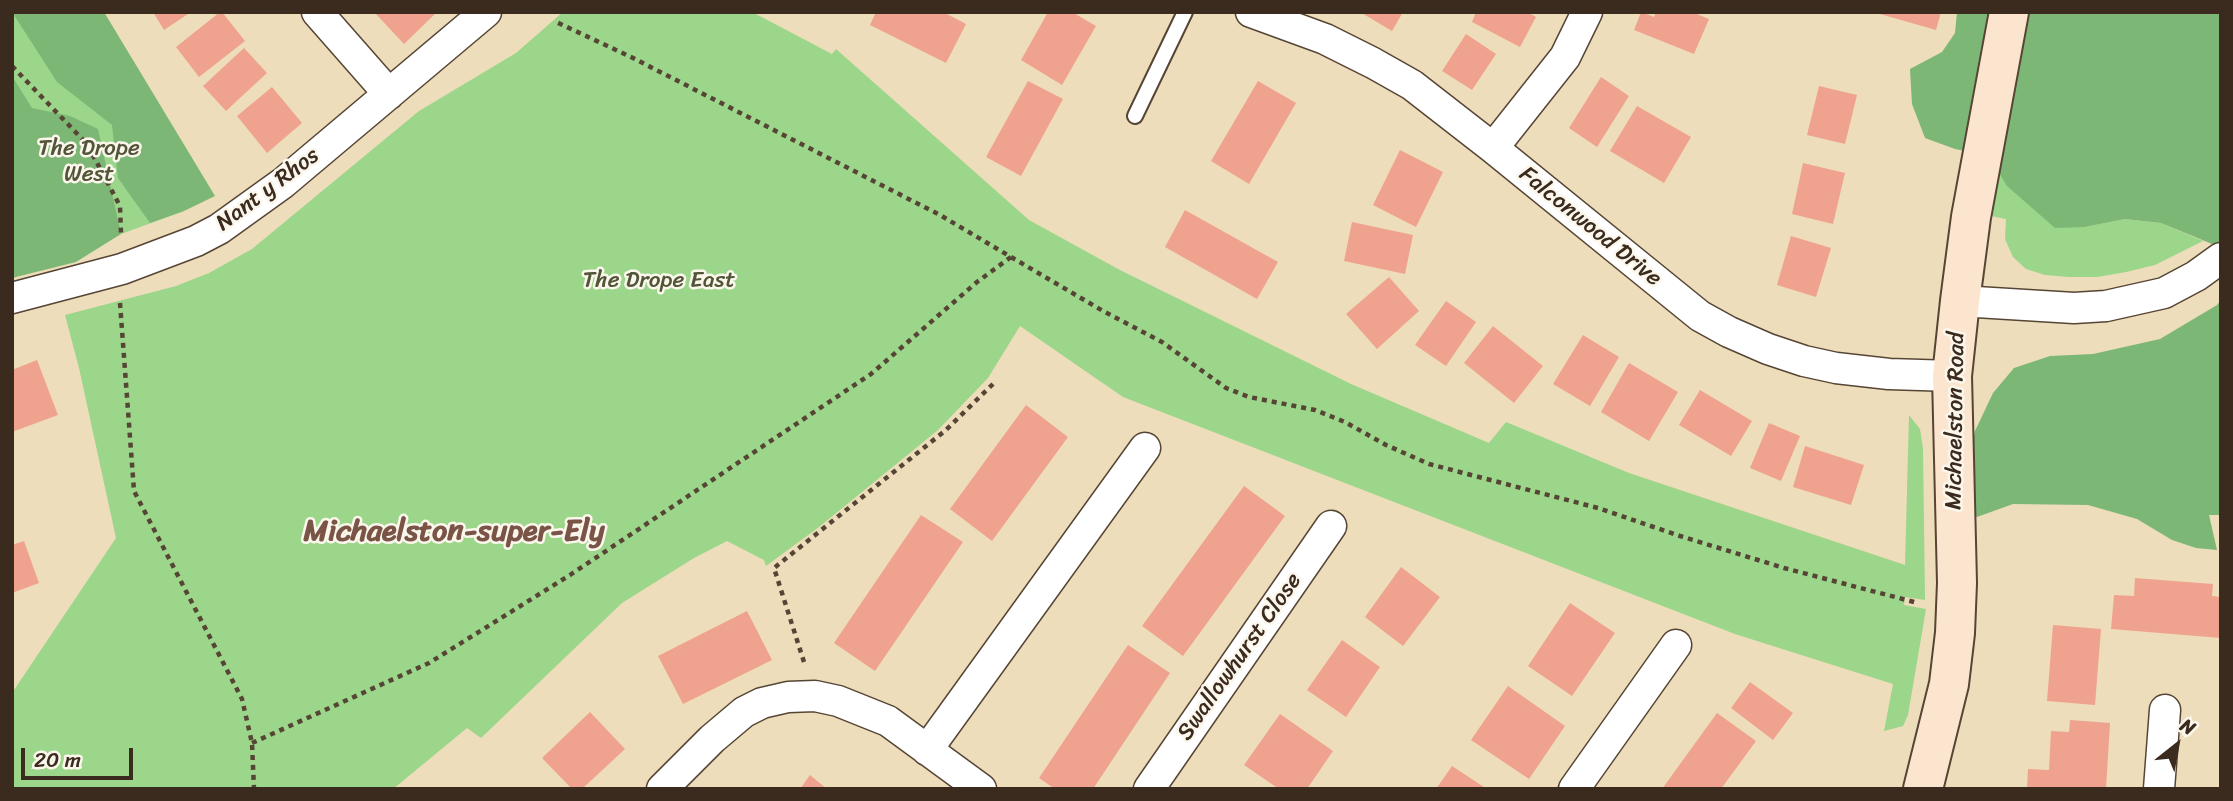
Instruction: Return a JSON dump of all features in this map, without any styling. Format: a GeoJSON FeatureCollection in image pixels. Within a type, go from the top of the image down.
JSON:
{"type":"FeatureCollection","features":[{"type":"Feature","properties":{"kind":"street"},"geometry":{"type":"LineString","coordinates":[[317,12],[389,94]]}},
{"type":"Feature","properties":{"kind":"street","name":"Nant y Rhos"},"geometry":{"type":"LineString","coordinates":[[12,298],[122,269],[196,241],[219,229],[283,183],[486,12]]}},
{"type":"Feature","properties":{"kind":"street","name":"Falconwood Drive"},"geometry":{"type":"LineString","coordinates":[[1251,12],[1325,39],[1412,85],[1700,316],[1729,332],[1792,357],[1836,368],[1889,374],[1952,376]]}},
{"type":"Feature","properties":{"kind":"street"},"geometry":{"type":"LineString","coordinates":[[1493,148],[1565,57],[1587,12]]}},
{"type":"Feature","properties":{"kind":"street","name":"Michaelston Road"},"geometry":{"type":"LineString","coordinates":[[1923,789],[1949,684],[1955,633],[1957,583],[1952,376],[1960,301],[1971,218],[2009,12]]}},
{"type":"Feature","properties":{"kind":"street"},"geometry":{"type":"LineString","coordinates":[[1960,301],[2074,308],[2106,306],[2164,293],[2196,276],[2221,258]]}},
{"type":"Feature","properties":{"kind":"street"},"geometry":{"type":"LineString","coordinates":[[927,750],[1144,448]]}},
{"type":"Feature","properties":{"kind":"street","name":"Swallowhurst Close"},"geometry":{"type":"LineString","coordinates":[[1149,789],[1331,526]]}},
{"type":"Feature","properties":{"kind":"street"},"geometry":{"type":"LineString","coordinates":[[1574,789],[1676,645]]}},
{"type":"Feature","properties":{"kind":"street"},"geometry":{"type":"LineString","coordinates":[[662,789],[712,739],[744,712],[762,703],[788,697],[814,696],[838,701],[888,721],[981,789]]}},
{"type":"Feature","properties":{"kind":"street"},"geometry":{"type":"LineString","coordinates":[[2159,789],[2165,710]]}},
{"type":"Feature","properties":{"kind":"lane"},"geometry":{"type":"LineString","coordinates":[[1135,116],[1185,12]]}},
{"type":"Feature","properties":{"kind":"path"},"geometry":{"type":"LineString","coordinates":[[554,21],[631,57],[940,215],[1103,311],[1162,342],[1226,388],[1249,397],[1291,404],[1325,414],[1429,464],[1598,508],[1784,568],[1930,606]]}},
{"type":"Feature","properties":{"kind":"path"},"geometry":{"type":"LineString","coordinates":[[12,65],[87,144],[120,206],[121,234]]}},
{"type":"Feature","properties":{"kind":"path"},"geometry":{"type":"LineString","coordinates":[[252,743],[429,663],[570,575],[871,374],[977,282],[1011,257]]}},
{"type":"Feature","properties":{"kind":"path"},"geometry":{"type":"LineString","coordinates":[[120,302],[134,491],[242,699],[252,743],[254,789]]}},
{"type":"Feature","properties":{"kind":"path"},"geometry":{"type":"LineString","coordinates":[[814,696],[774,568],[946,430],[993,384]]}},
{"type":"Feature","properties":{"kind":"green space","name":"The Drope West"},"geometry":{"type":"Polygon","coordinates":[[[12,12],[66,12],[184,211],[121,234],[12,267],[12,12]]]}},
{"type":"Feature","properties":{"kind":"green space"},"geometry":{"type":"Polygon","coordinates":[[[12,12],[104,12],[215,196],[150,223],[118,178],[112,125],[57,82],[12,12]]]}},
{"type":"Feature","properties":{"kind":"green space","name":"The Drope East"},"geometry":{"type":"Polygon","coordinates":[[[563,12],[752,12],[832,54],[836,49],[1029,220],[1118,269],[1351,384],[1489,443],[1506,422],[1629,473],[1905,565],[1909,415],[1920,429],[1923,449],[1925,600],[1905,597],[1904,605],[1926,609],[1908,715],[1903,726],[1884,731],[1893,684],[1735,634],[1123,397],[1020,326],[988,378],[938,430],[819,527],[766,566],[764,560],[727,541],[694,558],[622,603],[481,738],[467,728],[393,789],[12,789],[12,693],[116,538],[65,315],[176,286],[209,273],[252,249],[419,111],[516,53],[563,12]]]}},
{"type":"Feature","properties":{"kind":"green space"},"geometry":{"type":"Polygon","coordinates":[[[1957,12],[2221,12],[2221,245],[2212,244],[2161,223],[2125,219],[2085,227],[2055,228],[2007,186],[1989,156],[1955,149],[1925,138],[1912,104],[1910,69],[1942,52],[1955,33],[1957,12]]]}},
{"type":"Feature","properties":{"kind":"green space"},"geometry":{"type":"Polygon","coordinates":[[[12,76],[32,108],[70,116],[98,129],[121,234],[76,262],[12,278],[12,76]]]}},
{"type":"Feature","properties":{"kind":"green space"},"geometry":{"type":"Polygon","coordinates":[[[1998,171],[2085,227],[2125,219],[2161,223],[2203,241],[2155,265],[2097,277],[2045,275],[2026,269],[2013,257],[2005,239],[2006,219],[1991,216],[1998,171]]]}},
{"type":"Feature","properties":{"kind":"green space"},"geometry":{"type":"Polygon","coordinates":[[[2221,300],[2221,515],[2209,515],[2217,550],[2196,548],[2172,540],[2137,519],[2088,505],[2013,504],[1977,517],[1963,507],[1965,476],[1975,431],[1993,393],[2014,368],[2050,356],[2093,354],[2160,339],[2221,300]]]}},
{"type":"Feature","properties":{"kind":"building"},"geometry":{"type":"Polygon","coordinates":[[[153,12],[191,12],[164,30],[153,12]]]}},
{"type":"Feature","properties":{"kind":"building"},"geometry":{"type":"Polygon","coordinates":[[[220,12],[245,41],[199,77],[176,47],[220,12]]]}},
{"type":"Feature","properties":{"kind":"building"},"geometry":{"type":"Polygon","coordinates":[[[374,12],[437,12],[404,44],[374,12]]]}},
{"type":"Feature","properties":{"kind":"building"},"geometry":{"type":"Polygon","coordinates":[[[876,12],[943,12],[966,24],[946,63],[870,25],[876,12]]]}},
{"type":"Feature","properties":{"kind":"building"},"geometry":{"type":"Polygon","coordinates":[[[1048,12],[1072,12],[1096,26],[1062,85],[1021,60],[1048,12]]]}},
{"type":"Feature","properties":{"kind":"building"},"geometry":{"type":"Polygon","coordinates":[[[1360,12],[1403,12],[1392,31],[1360,12]]]}},
{"type":"Feature","properties":{"kind":"building"},"geometry":{"type":"Polygon","coordinates":[[[1476,12],[1527,12],[1536,17],[1520,47],[1472,22],[1476,12]]]}},
{"type":"Feature","properties":{"kind":"building"},"geometry":{"type":"Polygon","coordinates":[[[1641,12],[1654,17],[1656,12],[1692,12],[1709,19],[1694,54],[1634,30],[1641,12]]]}},
{"type":"Feature","properties":{"kind":"building"},"geometry":{"type":"Polygon","coordinates":[[[1873,12],[1941,12],[1936,30],[1873,12]]]}},
{"type":"Feature","properties":{"kind":"building"},"geometry":{"type":"Polygon","coordinates":[[[1466,34],[1496,54],[1472,90],[1442,71],[1466,34]]]}},
{"type":"Feature","properties":{"kind":"building"},"geometry":{"type":"Polygon","coordinates":[[[244,48],[267,73],[226,111],[203,86],[244,48]]]}},
{"type":"Feature","properties":{"kind":"building"},"geometry":{"type":"Polygon","coordinates":[[[1601,77],[1629,96],[1597,147],[1569,128],[1601,77]]]}},
{"type":"Feature","properties":{"kind":"building"},"geometry":{"type":"Polygon","coordinates":[[[1028,81],[1063,99],[1021,176],[986,157],[1028,81]]]}},
{"type":"Feature","properties":{"kind":"building"},"geometry":{"type":"Polygon","coordinates":[[[1258,81],[1296,103],[1249,184],[1211,161],[1258,81]]]}},
{"type":"Feature","properties":{"kind":"building"},"geometry":{"type":"Polygon","coordinates":[[[1819,86],[1857,95],[1845,144],[1807,135],[1819,86]]]}},
{"type":"Feature","properties":{"kind":"building"},"geometry":{"type":"Polygon","coordinates":[[[272,87],[302,123],[267,153],[237,116],[272,87]]]}},
{"type":"Feature","properties":{"kind":"building"},"geometry":{"type":"Polygon","coordinates":[[[1637,106],[1691,137],[1664,183],[1610,151],[1637,106]]]}},
{"type":"Feature","properties":{"kind":"building"},"geometry":{"type":"Polygon","coordinates":[[[1400,150],[1443,172],[1416,227],[1373,205],[1400,150]]]}},
{"type":"Feature","properties":{"kind":"building"},"geometry":{"type":"Polygon","coordinates":[[[1803,163],[1845,173],[1833,224],[1792,214],[1803,163]]]}},
{"type":"Feature","properties":{"kind":"building"},"geometry":{"type":"Polygon","coordinates":[[[1185,210],[1278,262],[1257,299],[1165,247],[1185,210]]]}},
{"type":"Feature","properties":{"kind":"building"},"geometry":{"type":"Polygon","coordinates":[[[1352,222],[1413,235],[1405,274],[1344,261],[1352,222]]]}},
{"type":"Feature","properties":{"kind":"building"},"geometry":{"type":"Polygon","coordinates":[[[1791,236],[1831,248],[1816,297],[1777,285],[1791,236]]]}},
{"type":"Feature","properties":{"kind":"building"},"geometry":{"type":"Polygon","coordinates":[[[1389,277],[1419,311],[1377,349],[1346,314],[1389,277]]]}},
{"type":"Feature","properties":{"kind":"building"},"geometry":{"type":"Polygon","coordinates":[[[1446,301],[1476,322],[1446,366],[1415,345],[1446,301]]]}},
{"type":"Feature","properties":{"kind":"building"},"geometry":{"type":"Polygon","coordinates":[[[1493,326],[1543,366],[1514,403],[1464,363],[1493,326]]]}},
{"type":"Feature","properties":{"kind":"building"},"geometry":{"type":"Polygon","coordinates":[[[1583,335],[1619,357],[1590,406],[1553,384],[1583,335]]]}},
{"type":"Feature","properties":{"kind":"building"},"geometry":{"type":"Polygon","coordinates":[[[37,360],[58,415],[12,432],[12,370],[37,360]]]}},
{"type":"Feature","properties":{"kind":"building"},"geometry":{"type":"Polygon","coordinates":[[[1629,363],[1678,392],[1649,441],[1601,412],[1629,363]]]}},
{"type":"Feature","properties":{"kind":"building"},"geometry":{"type":"Polygon","coordinates":[[[1700,390],[1752,421],[1731,456],[1679,425],[1700,390]]]}},
{"type":"Feature","properties":{"kind":"building"},"geometry":{"type":"Polygon","coordinates":[[[1026,405],[1068,437],[992,541],[950,509],[1026,405]]]}},
{"type":"Feature","properties":{"kind":"building"},"geometry":{"type":"Polygon","coordinates":[[[1769,423],[1800,436],[1781,481],[1750,468],[1769,423]]]}},
{"type":"Feature","properties":{"kind":"building"},"geometry":{"type":"Polygon","coordinates":[[[1805,446],[1864,465],[1851,505],[1793,487],[1805,446]]]}},
{"type":"Feature","properties":{"kind":"building"},"geometry":{"type":"Polygon","coordinates":[[[1244,486],[1285,516],[1183,656],[1142,626],[1244,486]]]}},
{"type":"Feature","properties":{"kind":"building"},"geometry":{"type":"Polygon","coordinates":[[[921,515],[963,542],[875,671],[834,643],[921,515]]]}},
{"type":"Feature","properties":{"kind":"building"},"geometry":{"type":"Polygon","coordinates":[[[24,541],[39,583],[12,593],[12,545],[24,541]]]}},
{"type":"Feature","properties":{"kind":"building"},"geometry":{"type":"Polygon","coordinates":[[[1401,567],[1440,597],[1403,646],[1365,617],[1401,567]]]}},
{"type":"Feature","properties":{"kind":"building"},"geometry":{"type":"Polygon","coordinates":[[[2135,578],[2213,584],[2212,596],[2221,597],[2221,638],[2111,629],[2114,595],[2134,596],[2135,578]]]}},
{"type":"Feature","properties":{"kind":"building"},"geometry":{"type":"Polygon","coordinates":[[[1570,603],[1615,633],[1572,696],[1528,666],[1570,603]]]}},
{"type":"Feature","properties":{"kind":"building"},"geometry":{"type":"Polygon","coordinates":[[[747,611],[772,660],[683,704],[658,656],[747,611]]]}},
{"type":"Feature","properties":{"kind":"building"},"geometry":{"type":"Polygon","coordinates":[[[2053,625],[2101,629],[2095,705],[2047,701],[2053,625]]]}},
{"type":"Feature","properties":{"kind":"building"},"geometry":{"type":"Polygon","coordinates":[[[1342,640],[1380,667],[1346,717],[1307,690],[1342,640]]]}},
{"type":"Feature","properties":{"kind":"building"},"geometry":{"type":"Polygon","coordinates":[[[1128,645],[1170,673],[1093,789],[1055,789],[1039,778],[1128,645]]]}},
{"type":"Feature","properties":{"kind":"building"},"geometry":{"type":"Polygon","coordinates":[[[1750,682],[1793,713],[1773,740],[1731,708],[1750,682]]]}},
{"type":"Feature","properties":{"kind":"building"},"geometry":{"type":"Polygon","coordinates":[[[1508,686],[1565,726],[1529,779],[1471,740],[1508,686]]]}},
{"type":"Feature","properties":{"kind":"building"},"geometry":{"type":"Polygon","coordinates":[[[590,712],[625,749],[582,789],[572,789],[542,758],[590,712]]]}},
{"type":"Feature","properties":{"kind":"building"},"geometry":{"type":"Polygon","coordinates":[[[1717,713],[1756,741],[1721,789],[1662,789],[1717,713]]]}},
{"type":"Feature","properties":{"kind":"building"},"geometry":{"type":"Polygon","coordinates":[[[1280,714],[1333,751],[1307,789],[1279,789],[1244,765],[1280,714]]]}},
{"type":"Feature","properties":{"kind":"building"},"geometry":{"type":"Polygon","coordinates":[[[2070,720],[2110,723],[2106,789],[2027,789],[2028,769],[2049,770],[2051,731],[2069,732],[2070,720]]]}},
{"type":"Feature","properties":{"kind":"building"},"geometry":{"type":"Polygon","coordinates":[[[1452,766],[1487,789],[1436,789],[1452,766]]]}},
{"type":"Feature","properties":{"kind":"building"},"geometry":{"type":"Polygon","coordinates":[[[810,775],[827,789],[800,789],[810,775]]]}},
{"type":"Feature","properties":{"kind":"district","name":"Michaelston-super-Ely"},"geometry":{"type":"Point","coordinates":[454,532]}}]}
